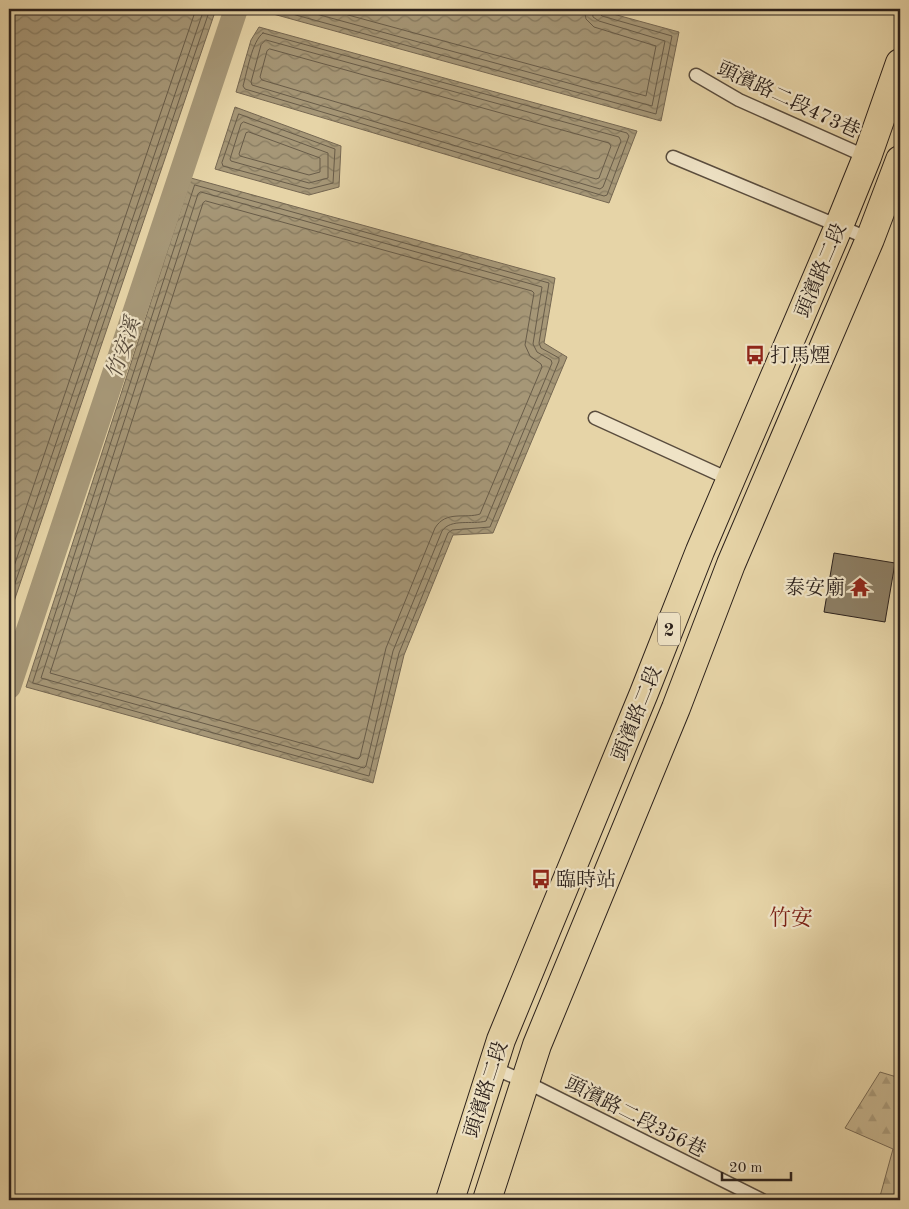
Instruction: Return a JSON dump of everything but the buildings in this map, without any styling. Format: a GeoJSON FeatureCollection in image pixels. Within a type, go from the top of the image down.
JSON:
{"type":"FeatureCollection","features":[{"type":"Feature","properties":{"kind":"main road","name":"頭濱路二段"},"geometry":{"type":"LineString","coordinates":[[450,1200],[491,1067],[644,694],[700,551],[839,226],[867,157],[900,63]]}},
{"type":"Feature","properties":{"kind":"main road","name":"頭濱路二段"},"geometry":{"type":"LineString","coordinates":[[488,1200],[537,1045],[676,708],[731,564],[899,167]]}},
{"type":"Feature","properties":{"kind":"main road"},"geometry":{"type":"LineString","coordinates":[[700,551],[731,564]]}},
{"type":"Feature","properties":{"kind":"main road"},"geometry":{"type":"LineString","coordinates":[[644,694],[676,708]]}},
{"type":"Feature","properties":{"kind":"lane","name":"頭濱路二段473巷"},"geometry":{"type":"LineString","coordinates":[[696,75],[739,100],[867,157]]}},
{"type":"Feature","properties":{"kind":"lane"},"geometry":{"type":"LineString","coordinates":[[673,157],[870,239]]}},
{"type":"Feature","properties":{"kind":"lane"},"geometry":{"type":"LineString","coordinates":[[595,418],[731,480]]}},
{"type":"Feature","properties":{"kind":"lane","name":"頭濱路二段356巷"},"geometry":{"type":"LineString","coordinates":[[491,1067],[526,1082],[762,1200]]}},
{"type":"Feature","properties":{"kind":"green space"},"geometry":{"type":"Polygon","coordinates":[[[880,1072],[900,1078],[900,1200],[879,1200],[893,1149],[845,1128],[880,1072]]]}},
{"type":"Feature","properties":{"kind":"water"},"geometry":{"type":"Polygon","coordinates":[[[9,9],[216,9],[9,616],[9,9]]]}},
{"type":"Feature","properties":{"kind":"water"},"geometry":{"type":"Polygon","coordinates":[[[255,9],[595,9],[679,32],[661,121],[255,9]]]}},
{"type":"Feature","properties":{"kind":"water"},"geometry":{"type":"Polygon","coordinates":[[[259,27],[637,131],[609,203],[236,92],[251,40],[259,27]]]}},
{"type":"Feature","properties":{"kind":"water"},"geometry":{"type":"Polygon","coordinates":[[[235,107],[341,146],[339,187],[309,195],[215,169],[235,107]]]}},
{"type":"Feature","properties":{"kind":"water"},"geometry":{"type":"Polygon","coordinates":[[[191,178],[555,278],[544,343],[567,357],[493,533],[453,535],[404,655],[373,783],[26,687],[191,178]]]}},
{"type":"Feature","properties":{"kind":"waterway","name":"竹安溪"},"geometry":{"type":"LineString","coordinates":[[9,687],[236,9]]}},
{"type":"Feature","properties":{"kind":"place","name":"打馬煙"},"geometry":{"type":"Point","coordinates":[755,355]}},
{"type":"Feature","properties":{"kind":"place","name":"泰安廟"},"geometry":{"type":"Point","coordinates":[860,587]}},
{"type":"Feature","properties":{"kind":"place","name":"臨時站"},"geometry":{"type":"Point","coordinates":[541,879]}},
{"type":"Feature","properties":{"kind":"district","name":"竹安"},"geometry":{"type":"Point","coordinates":[791,917]}}]}
